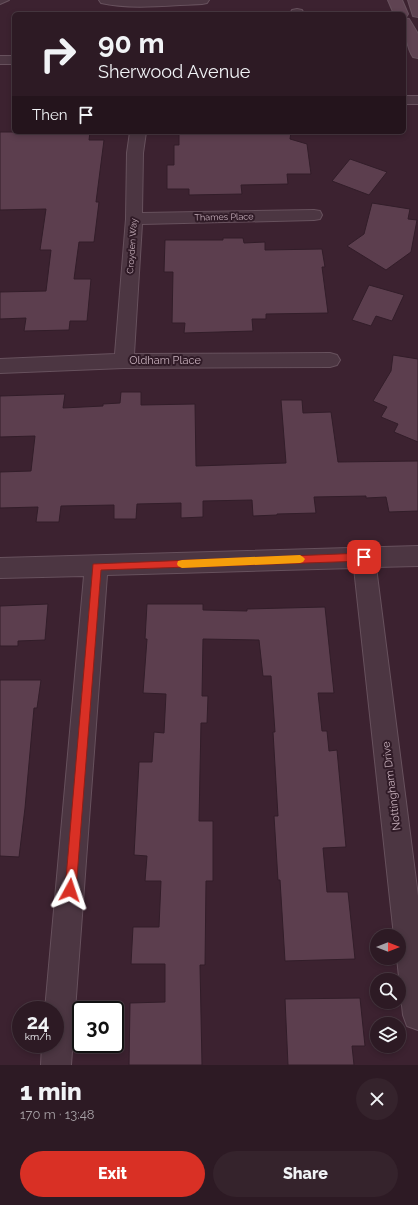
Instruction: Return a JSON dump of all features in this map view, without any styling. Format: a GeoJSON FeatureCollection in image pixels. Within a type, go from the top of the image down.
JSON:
{"type":"FeatureCollection","features":[{"type":"Feature","properties":{"kind":"main road"},"geometry":{"type":"LineString","coordinates":[[395,0],[400,12]]}},
{"type":"Feature","properties":{"kind":"main road"},"geometry":{"type":"LineString","coordinates":[[414,0],[418,13]]}},
{"type":"Feature","properties":{"kind":"main road"},"geometry":{"type":"LineString","coordinates":[[406,25],[417,41]]}},
{"type":"Feature","properties":{"kind":"street"},"geometry":{"type":"LineString","coordinates":[[106,0],[128,2],[202,0]]}},
{"type":"Feature","properties":{"kind":"street"},"geometry":{"type":"LineString","coordinates":[[0,60],[12,60]]}},
{"type":"Feature","properties":{"kind":"street"},"geometry":{"type":"LineString","coordinates":[[406,100],[418,100]]}},
{"type":"Feature","properties":{"kind":"street","name":"Croyden Way"},"geometry":{"type":"LineString","coordinates":[[124,361],[134,219],[138,134]]}},
{"type":"Feature","properties":{"kind":"street","name":"Thames Place"},"geometry":{"type":"LineString","coordinates":[[134,219],[314,215]]}},
{"type":"Feature","properties":{"kind":"street","name":"Oldham Place"},"geometry":{"type":"LineString","coordinates":[[0,366],[124,361],[330,360]]}},
{"type":"Feature","properties":{"kind":"street"},"geometry":{"type":"LineString","coordinates":[[0,568],[418,556]]}},
{"type":"Feature","properties":{"kind":"street","name":"Nottingham Drive"},"geometry":{"type":"LineString","coordinates":[[364,557],[418,1015]]}},
{"type":"Feature","properties":{"kind":"street"},"geometry":{"type":"LineString","coordinates":[[56,1065],[96,566]]}},
{"type":"Feature","properties":{"kind":"lane"},"geometry":{"type":"LineString","coordinates":[[0,2],[6,0]]}},
{"type":"Feature","properties":{"kind":"building"},"geometry":{"type":"Polygon","coordinates":[[[0,132],[12,132],[12,134],[90,134],[89,140],[104,140],[96,202],[99,202],[94,242],[79,242],[74,279],[91,279],[87,321],[70,321],[69,330],[24,331],[26,318],[0,319],[0,292],[46,291],[51,250],[40,250],[46,209],[0,210],[0,132]]]}},
{"type":"Feature","properties":{"kind":"building"},"geometry":{"type":"Polygon","coordinates":[[[179,134],[291,134],[290,139],[307,144],[311,174],[287,174],[288,184],[241,185],[242,194],[189,195],[189,189],[167,189],[167,165],[174,165],[174,145],[179,145],[179,134]]]}},
{"type":"Feature","properties":{"kind":"building"},"geometry":{"type":"Polygon","coordinates":[[[350,159],[387,172],[369,195],[332,181],[350,159]]]}},
{"type":"Feature","properties":{"kind":"building"},"geometry":{"type":"Polygon","coordinates":[[[372,203],[410,209],[408,219],[417,220],[411,252],[386,270],[347,246],[364,234],[372,203]]]}},
{"type":"Feature","properties":{"kind":"building"},"geometry":{"type":"Polygon","coordinates":[[[223,238],[243,238],[244,243],[265,242],[265,250],[322,249],[325,267],[322,267],[328,313],[266,314],[266,319],[252,319],[253,331],[184,333],[185,323],[172,323],[173,272],[164,272],[165,240],[223,240],[223,238]]]}},
{"type":"Feature","properties":{"kind":"building"},"geometry":{"type":"Polygon","coordinates":[[[369,285],[404,295],[392,321],[376,316],[371,326],[352,320],[369,285]]]}},
{"type":"Feature","properties":{"kind":"building"},"geometry":{"type":"Polygon","coordinates":[[[393,355],[418,359],[418,442],[394,432],[398,424],[381,417],[387,407],[373,401],[391,371],[393,355]]]}},
{"type":"Feature","properties":{"kind":"building"},"geometry":{"type":"Polygon","coordinates":[[[121,392],[141,392],[141,405],[195,404],[196,466],[286,463],[281,400],[302,400],[303,413],[331,412],[338,462],[418,461],[418,511],[389,512],[386,497],[366,498],[366,496],[314,497],[316,513],[253,516],[252,500],[203,501],[203,517],[181,518],[181,503],[137,504],[136,519],[114,519],[114,505],[61,506],[59,522],[36,522],[38,507],[0,508],[0,472],[31,471],[35,436],[0,437],[0,396],[65,394],[63,408],[103,406],[103,404],[120,403],[121,392]]]}},
{"type":"Feature","properties":{"kind":"building"},"geometry":{"type":"Polygon","coordinates":[[[48,604],[45,640],[18,641],[18,646],[0,646],[0,606],[48,604]]]}},
{"type":"Feature","properties":{"kind":"building"},"geometry":{"type":"Polygon","coordinates":[[[147,604],[203,604],[203,610],[247,611],[247,609],[325,607],[334,693],[318,693],[322,731],[327,731],[329,751],[337,750],[346,847],[323,848],[327,892],[348,892],[355,959],[285,961],[274,816],[278,816],[271,676],[263,676],[259,640],[203,639],[202,696],[208,696],[207,723],[201,723],[199,821],[213,821],[213,881],[206,881],[205,965],[200,965],[202,1065],[129,1065],[130,1003],[165,1002],[165,964],[131,964],[133,927],[159,927],[161,881],[145,881],[147,856],[134,855],[139,762],[152,762],[154,732],[164,733],[166,694],[143,693],[147,639],[145,639],[147,604]]]}},
{"type":"Feature","properties":{"kind":"building"},"geometry":{"type":"Polygon","coordinates":[[[0,680],[41,680],[37,708],[34,708],[19,857],[0,856],[0,680]]]}},
{"type":"Feature","properties":{"kind":"building"},"geometry":{"type":"Polygon","coordinates":[[[360,998],[365,1046],[352,1046],[354,1065],[288,1065],[285,999],[360,998]]]}},
{"type":"Feature","properties":{"kind":"slow traffic"},"geometry":{"type":"LineString","coordinates":[[182,564],[300,559]]}},
{"type":"Feature","properties":{"kind":"route"},"geometry":{"type":"LineString","coordinates":[[70,890],[96,566],[364,557]]}}]}
